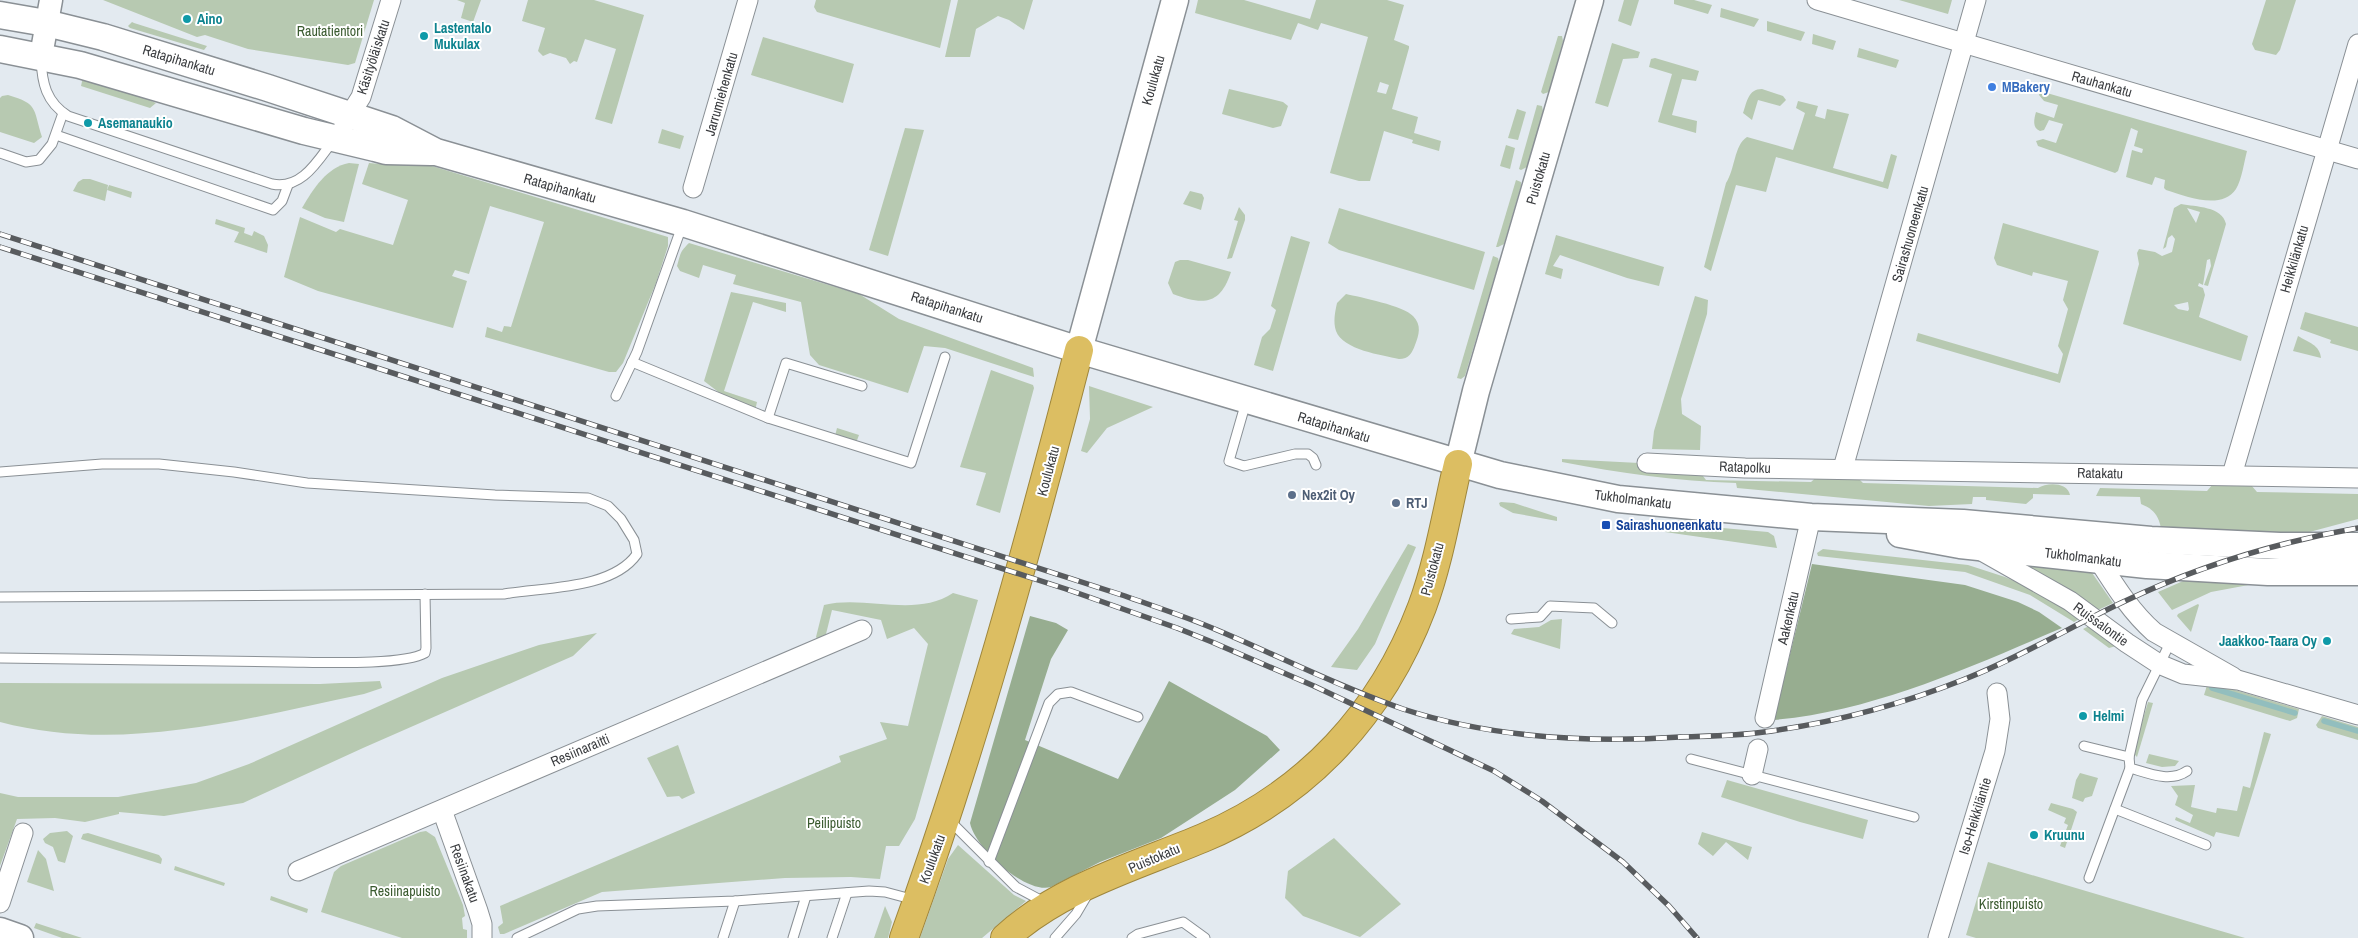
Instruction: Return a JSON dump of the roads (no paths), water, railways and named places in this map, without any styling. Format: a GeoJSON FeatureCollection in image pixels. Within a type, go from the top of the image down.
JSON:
{"type":"FeatureCollection","features":[{"type":"Feature","properties":{"kind":"highway","name":"Koulukatu"},"geometry":{"type":"LineString","coordinates":[[904,938],[947,818],[1025,553],[1079,350]]}},
{"type":"Feature","properties":{"kind":"highway","name":"Puistokatu"},"geometry":{"type":"LineString","coordinates":[[1005,938],[1033,916],[1094,883],[1205,837],[1241,819],[1284,792],[1312,770],[1342,742],[1370,706],[1397,662],[1413,629],[1433,570],[1458,464]]}},
{"type":"Feature","properties":{"kind":"main road","name":"Koulukatu"},"geometry":{"type":"LineString","coordinates":[[1079,350],[1175,0]]}},
{"type":"Feature","properties":{"kind":"main road","name":"Puistokatu"},"geometry":{"type":"LineString","coordinates":[[1458,464],[1476,391],[1590,0]]}},
{"type":"Feature","properties":{"kind":"main road","name":"Ratapihankatu"},"geometry":{"type":"LineString","coordinates":[[0,14],[48,11],[176,59],[392,129],[436,152],[683,223],[1079,350],[1458,464]]}},
{"type":"Feature","properties":{"kind":"main road","name":"Ratapihankatu"},"geometry":{"type":"LineString","coordinates":[[0,49],[41,56],[386,151],[436,152]]}},
{"type":"Feature","properties":{"kind":"main road","name":"Tukholmankatu"},"geometry":{"type":"LineString","coordinates":[[1458,464],[1500,475],[1618,498],[1811,518],[1972,546],[2203,569],[2358,572]]}},
{"type":"Feature","properties":{"kind":"main road","name":"Tukholmankatu"},"geometry":{"type":"LineString","coordinates":[[1811,518],[1963,523],[2151,540],[2280,546],[2358,546]]}},
{"type":"Feature","properties":{"kind":"main road"},"geometry":{"type":"LineString","coordinates":[[0,931],[20,938]]}},
{"type":"Feature","properties":{"kind":"street","name":"Käsityöläiskatu"},"geometry":{"type":"LineString","coordinates":[[335,138],[361,97],[391,0]]}},
{"type":"Feature","properties":{"kind":"street","name":"Jarrumiehenkatu"},"geometry":{"type":"LineString","coordinates":[[693,188],[748,0]]}},
{"type":"Feature","properties":{"kind":"street","name":"Rauhankatu"},"geometry":{"type":"LineString","coordinates":[[1817,0],[2358,159]]}},
{"type":"Feature","properties":{"kind":"street","name":"Sairashuoneenkatu"},"geometry":{"type":"LineString","coordinates":[[1843,468],[1976,0]]}},
{"type":"Feature","properties":{"kind":"street"},"geometry":{"type":"LineString","coordinates":[[41,56],[48,11]]}},
{"type":"Feature","properties":{"kind":"street","name":"Heikkilänkatu"},"geometry":{"type":"LineString","coordinates":[[2232,475],[2358,44]]}},
{"type":"Feature","properties":{"kind":"street","name":"Ratapolku"},"geometry":{"type":"LineString","coordinates":[[1647,463],[1746,468],[1843,468]]}},
{"type":"Feature","properties":{"kind":"street","name":"Ratakatu"},"geometry":{"type":"LineString","coordinates":[[1843,468],[2358,478]]}},
{"type":"Feature","properties":{"kind":"street","name":"Aakenkatu"},"geometry":{"type":"LineString","coordinates":[[1765,718],[1811,518]]}},
{"type":"Feature","properties":{"kind":"street","name":"Ruissalontie"},"geometry":{"type":"LineString","coordinates":[[2080,533],[2136,615],[2154,632],[2238,680]]}},
{"type":"Feature","properties":{"kind":"street","name":"Ruissalontie"},"geometry":{"type":"LineString","coordinates":[[1972,546],[2070,601],[2127,644],[2159,664],[2183,674],[2238,680],[2358,714]]}},
{"type":"Feature","properties":{"kind":"street","name":"Resiinaraitti"},"geometry":{"type":"LineString","coordinates":[[298,871],[862,630]]}},
{"type":"Feature","properties":{"kind":"street","name":"Iso-Heikkiläntie"},"geometry":{"type":"LineString","coordinates":[[1938,938],[1995,751],[2000,719],[1997,693]]}},
{"type":"Feature","properties":{"kind":"street"},"geometry":{"type":"LineString","coordinates":[[1752,775],[1758,749]]}},
{"type":"Feature","properties":{"kind":"street","name":"Resiinakatu"},"geometry":{"type":"LineString","coordinates":[[442,810],[478,911],[482,924],[482,938]]}},
{"type":"Feature","properties":{"kind":"street"},"geometry":{"type":"LineString","coordinates":[[1,896],[23,833]]}},
{"type":"Feature","properties":{"kind":"lane"},"geometry":{"type":"LineString","coordinates":[[41,56],[44,88],[48,96],[63,113],[74,119],[177,151],[272,184],[282,186],[293,184],[310,170],[335,138]]}},
{"type":"Feature","properties":{"kind":"lane"},"geometry":{"type":"LineString","coordinates":[[0,153],[26,162],[39,160],[50,149],[63,113]]}},
{"type":"Feature","properties":{"kind":"lane"},"geometry":{"type":"LineString","coordinates":[[56,135],[273,210],[282,201],[288,185]]}},
{"type":"Feature","properties":{"kind":"lane"},"geometry":{"type":"LineString","coordinates":[[616,396],[632,362],[683,223]]}},
{"type":"Feature","properties":{"kind":"lane"},"geometry":{"type":"LineString","coordinates":[[632,362],[768,418],[911,463],[945,357]]}},
{"type":"Feature","properties":{"kind":"lane"},"geometry":{"type":"LineString","coordinates":[[768,418],[786,363],[862,386]]}},
{"type":"Feature","properties":{"kind":"lane"},"geometry":{"type":"LineString","coordinates":[[1247,400],[1229,461],[1244,466],[1302,453],[1313,458],[1316,465]]}},
{"type":"Feature","properties":{"kind":"lane"},"geometry":{"type":"LineString","coordinates":[[0,472],[102,464],[159,464],[234,472],[307,483],[495,495],[588,498],[608,506],[620,519],[636,546],[638,554],[630,563],[585,584],[504,594],[0,597]]}},
{"type":"Feature","properties":{"kind":"lane"},"geometry":{"type":"LineString","coordinates":[[0,658],[326,662],[394,660],[420,656],[426,653],[425,594]]}},
{"type":"Feature","properties":{"kind":"lane"},"geometry":{"type":"LineString","coordinates":[[1511,619],[1540,616],[1550,606],[1594,608],[1612,623]]}},
{"type":"Feature","properties":{"kind":"lane"},"geometry":{"type":"LineString","coordinates":[[2089,878],[2130,768],[2130,757],[2142,700],[2171,642]]}},
{"type":"Feature","properties":{"kind":"lane"},"geometry":{"type":"LineString","coordinates":[[989,862],[1033,743],[1054,698],[1064,692],[1071,692],[1138,717]]}},
{"type":"Feature","properties":{"kind":"lane"},"geometry":{"type":"LineString","coordinates":[[2084,746],[2130,757]]}},
{"type":"Feature","properties":{"kind":"lane"},"geometry":{"type":"LineString","coordinates":[[1691,759],[1914,817]]}},
{"type":"Feature","properties":{"kind":"lane"},"geometry":{"type":"LineString","coordinates":[[2130,768],[2159,776],[2174,776],[2187,771]]}},
{"type":"Feature","properties":{"kind":"lane"},"geometry":{"type":"LineString","coordinates":[[2115,809],[2206,844]]}},
{"type":"Feature","properties":{"kind":"lane"},"geometry":{"type":"LineString","coordinates":[[947,818],[1016,887],[1051,906]]}},
{"type":"Feature","properties":{"kind":"lane"},"geometry":{"type":"LineString","coordinates":[[1055,938],[1076,914],[1094,883]]}},
{"type":"Feature","properties":{"kind":"lane"},"geometry":{"type":"LineString","coordinates":[[517,938],[578,909],[885,892],[918,901]]}},
{"type":"Feature","properties":{"kind":"lane"},"geometry":{"type":"LineString","coordinates":[[832,938],[848,893]]}},
{"type":"Feature","properties":{"kind":"lane"},"geometry":{"type":"LineString","coordinates":[[792,938],[806,896]]}},
{"type":"Feature","properties":{"kind":"lane"},"geometry":{"type":"LineString","coordinates":[[723,938],[735,901]]}},
{"type":"Feature","properties":{"kind":"lane"},"geometry":{"type":"LineString","coordinates":[[1132,938],[1138,934],[1183,922],[1205,938]]}},
{"type":"Feature","properties":{"kind":"waterway"},"geometry":{"type":"LineString","coordinates":[[2212,688],[2295,713]]}},
{"type":"Feature","properties":{"kind":"waterway"},"geometry":{"type":"LineString","coordinates":[[2324,721],[2358,731]]}},
{"type":"Feature","properties":{"kind":"railway"},"geometry":{"type":"LineString","coordinates":[[0,234],[1125,596],[1206,625],[1332,681],[1403,709],[1437,719],[1505,732],[1540,736],[1610,739],[1722,736],[1790,728],[1841,718],[1916,697],[1985,671],[2123,602],[2208,567],[2268,548],[2358,528]]}},
{"type":"Feature","properties":{"kind":"railway"},"geometry":{"type":"LineString","coordinates":[[0,247],[1066,589],[1212,642],[1314,686],[1494,771],[1542,801],[1623,862],[1669,906],[1697,938]]}},
{"type":"Feature","properties":{"kind":"place","name":"Aino"},"geometry":{"type":"Point","coordinates":[187,19]}},
{"type":"Feature","properties":{"kind":"place","name":"Lastentalo Mukulax"},"geometry":{"type":"Point","coordinates":[424,36]}},
{"type":"Feature","properties":{"kind":"place","name":"MBakery"},"geometry":{"type":"Point","coordinates":[1992,87]}},
{"type":"Feature","properties":{"kind":"place","name":"Asemanaukio"},"geometry":{"type":"Point","coordinates":[88,123]}},
{"type":"Feature","properties":{"kind":"place","name":"Nex2it Oy"},"geometry":{"type":"Point","coordinates":[1292,495]}},
{"type":"Feature","properties":{"kind":"place","name":"RTJ"},"geometry":{"type":"Point","coordinates":[1396,503]}},
{"type":"Feature","properties":{"kind":"place","name":"Sairashuoneenkatu"},"geometry":{"type":"Point","coordinates":[1606,525]}},
{"type":"Feature","properties":{"kind":"place","name":"Jaakkoo-Taara Oy"},"geometry":{"type":"Point","coordinates":[2327,641]}},
{"type":"Feature","properties":{"kind":"place","name":"Helmi"},"geometry":{"type":"Point","coordinates":[2083,716]}},
{"type":"Feature","properties":{"kind":"place","name":"Kruunu"},"geometry":{"type":"Point","coordinates":[2034,835]}},
{"type":"Feature","properties":{"kind":"park label","name":"Rautatientori"},"geometry":{"type":"Point","coordinates":[330,31]}},
{"type":"Feature","properties":{"kind":"park label","name":"Peilipuisto"},"geometry":{"type":"Point","coordinates":[834,823]}},
{"type":"Feature","properties":{"kind":"park label","name":"Resiinapuisto"},"geometry":{"type":"Point","coordinates":[405,891]}},
{"type":"Feature","properties":{"kind":"park label","name":"Kirstinpuisto"},"geometry":{"type":"Point","coordinates":[2011,904]}}]}
